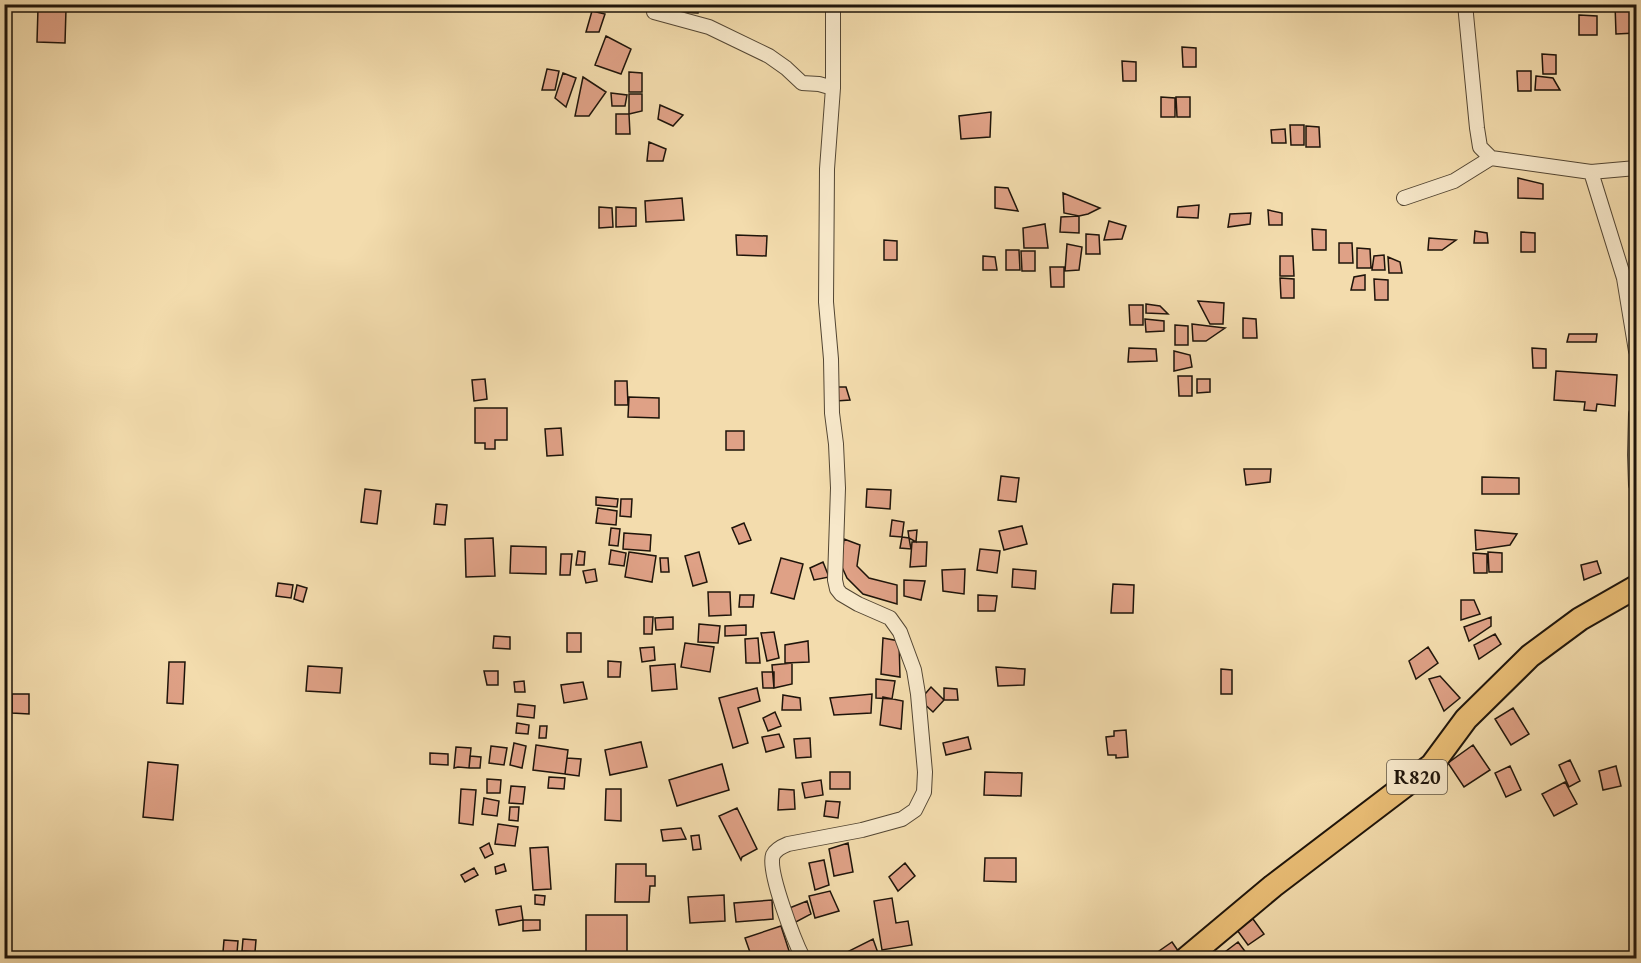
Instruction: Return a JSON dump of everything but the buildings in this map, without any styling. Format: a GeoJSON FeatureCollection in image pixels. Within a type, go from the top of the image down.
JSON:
{"type":"FeatureCollection","features":[{"type":"Feature","properties":{"kind":"main road","name":"R820"},"geometry":{"type":"LineString","coordinates":[[1187,958],[1273,886],[1432,765],[1466,719],[1530,656],[1580,619],[1636,587]]}},
{"type":"Feature","properties":{"kind":"street"},"geometry":{"type":"LineString","coordinates":[[803,958],[787,923],[772,863],[774,854],[788,844],[862,830],[902,819],[915,810],[924,792],[925,772],[917,686],[914,670],[900,632],[890,618],[841,594],[835,580],[838,488],[826,302],[827,169],[833,88],[833,4]]}},
{"type":"Feature","properties":{"kind":"street"},"geometry":{"type":"LineString","coordinates":[[1465,4],[1478,138],[1480,147],[1491,158],[1591,172],[1636,168]]}},
{"type":"Feature","properties":{"kind":"street"},"geometry":{"type":"LineString","coordinates":[[654,12],[709,27],[769,56],[802,83],[833,88]]}},
{"type":"Feature","properties":{"kind":"street"},"geometry":{"type":"LineString","coordinates":[[1404,198],[1454,180],[1491,158]]}},
{"type":"Feature","properties":{"kind":"street"},"geometry":{"type":"LineString","coordinates":[[1591,172],[1624,278],[1636,351]]}},
{"type":"Feature","properties":{"kind":"street"},"geometry":{"type":"LineString","coordinates":[[1636,414],[1636,485]]}}]}
